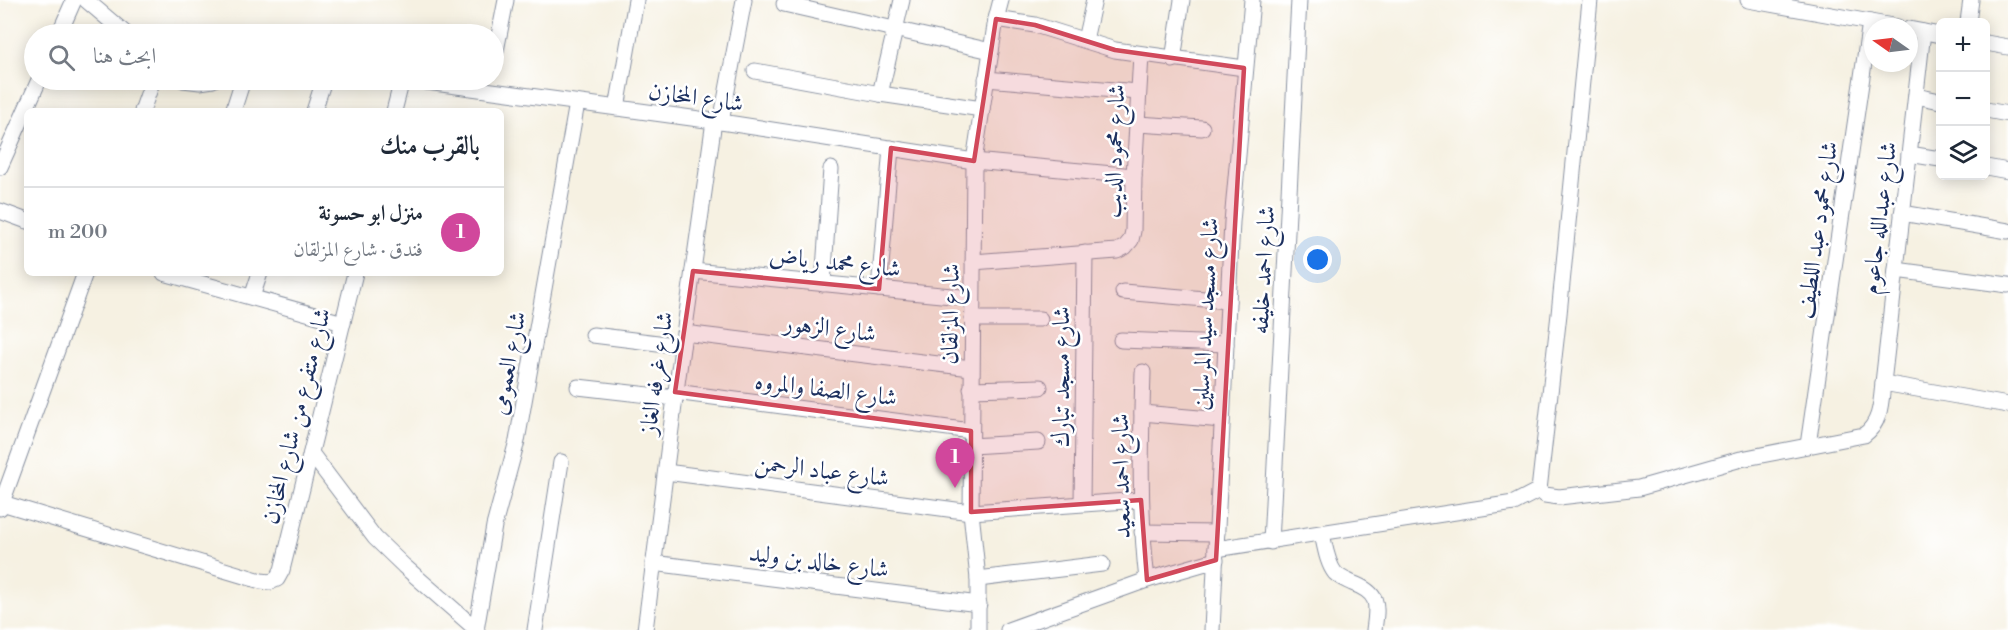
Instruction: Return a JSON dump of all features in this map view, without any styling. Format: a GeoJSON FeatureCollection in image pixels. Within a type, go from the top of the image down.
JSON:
{"type":"FeatureCollection","features":[{"type":"Feature","properties":{"kind":"street"},"geometry":{"type":"LineString","coordinates":[[63,24],[74,0]]}},
{"type":"Feature","properties":{"kind":"street"},"geometry":{"type":"LineString","coordinates":[[86,0],[114,24]]}},
{"type":"Feature","properties":{"kind":"street"},"geometry":{"type":"LineString","coordinates":[[501,24],[506,0]]}},
{"type":"Feature","properties":{"kind":"street"},"geometry":{"type":"LineString","coordinates":[[616,108],[636,0]]}},
{"type":"Feature","properties":{"kind":"street","name":"شارع غرفه الغاز"},"geometry":{"type":"LineString","coordinates":[[645,630],[693,271],[717,122],[744,0]]}},
{"type":"Feature","properties":{"kind":"street"},"geometry":{"type":"LineString","coordinates":[[880,94],[902,0]]}},
{"type":"Feature","properties":{"kind":"street","name":"شارع المزلقان"},"geometry":{"type":"LineString","coordinates":[[978,630],[978,579],[971,512],[974,161],[990,51],[1001,0]]}},
{"type":"Feature","properties":{"kind":"street"},"geometry":{"type":"LineString","coordinates":[[1085,40],[1094,0]]}},
{"type":"Feature","properties":{"kind":"street"},"geometry":{"type":"LineString","coordinates":[[1173,60],[1182,0]]}},
{"type":"Feature","properties":{"kind":"street","name":"شارع مسجد سيد المرسلين"},"geometry":{"type":"LineString","coordinates":[[1212,630],[1232,222],[1251,0]]}},
{"type":"Feature","properties":{"kind":"street","name":"شارع احمد خليفه"},"geometry":{"type":"LineString","coordinates":[[1271,542],[1299,0]]}},
{"type":"Feature","properties":{"kind":"street"},"geometry":{"type":"LineString","coordinates":[[1539,490],[1590,0]]}},
{"type":"Feature","properties":{"kind":"street"},"geometry":{"type":"LineString","coordinates":[[1748,0],[1864,21]]}},
{"type":"Feature","properties":{"kind":"street"},"geometry":{"type":"LineString","coordinates":[[1969,18],[1971,0]]}},
{"type":"Feature","properties":{"kind":"street"},"geometry":{"type":"LineString","coordinates":[[792,4],[990,51]]}},
{"type":"Feature","properties":{"kind":"street"},"geometry":{"type":"LineString","coordinates":[[996,19],[1035,25],[1115,50],[1173,60],[1244,68]]}},
{"type":"Feature","properties":{"kind":"street"},"geometry":{"type":"LineString","coordinates":[[1918,30],[1936,34]]}},
{"type":"Feature","properties":{"kind":"street"},"geometry":{"type":"LineString","coordinates":[[1990,44],[2008,47]]}},
{"type":"Feature","properties":{"kind":"street","name":"شارع محمود الديب"},"geometry":{"type":"LineString","coordinates":[[1085,253],[1117,251],[1131,240],[1141,55]]}},
{"type":"Feature","properties":{"kind":"street","name":"شارع محمود عبد اللطيف"},"geometry":{"type":"LineString","coordinates":[[1808,445],[1864,63]]}},
{"type":"Feature","properties":{"kind":"street"},"geometry":{"type":"LineString","coordinates":[[755,71],[880,94],[982,109]]}},
{"type":"Feature","properties":{"kind":"street","name":"شارع عبدالله جاعوم"},"geometry":{"type":"LineString","coordinates":[[1808,445],[1864,435],[1876,423],[1880,410],[1916,96],[1916,72]]}},
{"type":"Feature","properties":{"kind":"street"},"geometry":{"type":"LineString","coordinates":[[986,80],[1138,92]]}},
{"type":"Feature","properties":{"kind":"street","name":"شارع المخازن"},"geometry":{"type":"LineString","coordinates":[[504,88],[576,103],[974,161],[1134,176]]}},
{"type":"Feature","properties":{"kind":"street"},"geometry":{"type":"LineString","coordinates":[[26,108],[35,90]]}},
{"type":"Feature","properties":{"kind":"street"},"geometry":{"type":"LineString","coordinates":[[143,108],[149,90]]}},
{"type":"Feature","properties":{"kind":"street"},"geometry":{"type":"LineString","coordinates":[[234,108],[240,90]]}},
{"type":"Feature","properties":{"kind":"street"},"geometry":{"type":"LineString","coordinates":[[315,108],[321,90]]}},
{"type":"Feature","properties":{"kind":"street"},"geometry":{"type":"LineString","coordinates":[[395,108],[399,90]]}},
{"type":"Feature","properties":{"kind":"street"},"geometry":{"type":"LineString","coordinates":[[1916,96],[1936,100]]}},
{"type":"Feature","properties":{"kind":"street","name":"شارع العمومى"},"geometry":{"type":"LineString","coordinates":[[476,630],[494,526],[517,441],[576,103]]}},
{"type":"Feature","properties":{"kind":"street"},"geometry":{"type":"LineString","coordinates":[[1990,111],[2008,114]]}},
{"type":"Feature","properties":{"kind":"street"},"geometry":{"type":"LineString","coordinates":[[0,167],[24,113]]}},
{"type":"Feature","properties":{"kind":"street"},"geometry":{"type":"LineString","coordinates":[[1137,124],[1202,128]]}},
{"type":"Feature","properties":{"kind":"street"},"geometry":{"type":"LineString","coordinates":[[879,289],[891,148]]}},
{"type":"Feature","properties":{"kind":"street"},"geometry":{"type":"LineString","coordinates":[[1909,154],[1936,158]]}},
{"type":"Feature","properties":{"kind":"street"},"geometry":{"type":"LineString","coordinates":[[1990,168],[2008,171]]}},
{"type":"Feature","properties":{"kind":"street"},"geometry":{"type":"LineString","coordinates":[[823,284],[831,169]]}},
{"type":"Feature","properties":{"kind":"street"},"geometry":{"type":"LineString","coordinates":[[0,211],[24,220]]}},
{"type":"Feature","properties":{"kind":"street"},"geometry":{"type":"LineString","coordinates":[[1902,213],[2008,231]]}},
{"type":"Feature","properties":{"kind":"street"},"geometry":{"type":"LineString","coordinates":[[973,262],[1085,253]]}},
{"type":"Feature","properties":{"kind":"street","name":"شارع مسجد تبارك"},"geometry":{"type":"LineString","coordinates":[[1082,502],[1085,253]]}},
{"type":"Feature","properties":{"kind":"street"},"geometry":{"type":"LineString","coordinates":[[1896,270],[2008,285]]}},
{"type":"Feature","properties":{"kind":"street","name":"شارع محمد رياض"},"geometry":{"type":"LineString","coordinates":[[693,271],[972,298]]}},
{"type":"Feature","properties":{"kind":"street"},"geometry":{"type":"LineString","coordinates":[[1,506],[84,276]]}},
{"type":"Feature","properties":{"kind":"street"},"geometry":{"type":"LineString","coordinates":[[185,276],[343,323]]}},
{"type":"Feature","properties":{"kind":"street"},"geometry":{"type":"LineString","coordinates":[[252,297],[259,276]]}},
{"type":"Feature","properties":{"kind":"street","name":"شارع متفرع من شارع المخازن"},"geometry":{"type":"LineString","coordinates":[[1,506],[261,581],[270,582],[277,579],[282,570],[354,276]]}},
{"type":"Feature","properties":{"kind":"street"},"geometry":{"type":"LineString","coordinates":[[1123,292],[1228,301]]}},
{"type":"Feature","properties":{"kind":"street"},"geometry":{"type":"LineString","coordinates":[[972,319],[1040,319]]}},
{"type":"Feature","properties":{"kind":"street","name":"شارع الزهور"},"geometry":{"type":"LineString","coordinates":[[593,335],[683,339],[971,368]]}},
{"type":"Feature","properties":{"kind":"street"},"geometry":{"type":"LineString","coordinates":[[1121,340],[1226,344]]}},
{"type":"Feature","properties":{"kind":"street","name":"شارع احمد سعيد"},"geometry":{"type":"LineString","coordinates":[[1143,372],[1141,500],[1147,580]]}},
{"type":"Feature","properties":{"kind":"street"},"geometry":{"type":"LineString","coordinates":[[1883,383],[2008,405]]}},
{"type":"Feature","properties":{"kind":"street","name":"شارع الصفا والمروه"},"geometry":{"type":"LineString","coordinates":[[578,387],[675,395],[971,438],[1038,442]]}},
{"type":"Feature","properties":{"kind":"street"},"geometry":{"type":"LineString","coordinates":[[971,389],[1040,387]]}},
{"type":"Feature","properties":{"kind":"street"},"geometry":{"type":"LineString","coordinates":[[1142,414],[1222,420]]}},
{"type":"Feature","properties":{"kind":"street"},"geometry":{"type":"LineString","coordinates":[[1539,490],[1545,495],[1558,497],[1639,488],[1741,459],[1808,445]]}},
{"type":"Feature","properties":{"kind":"street"},"geometry":{"type":"LineString","coordinates":[[311,453],[375,538],[476,630]]}},
{"type":"Feature","properties":{"kind":"street"},"geometry":{"type":"LineString","coordinates":[[535,630],[561,462]]}},
{"type":"Feature","properties":{"kind":"street","name":"شارع عباد الرحمن"},"geometry":{"type":"LineString","coordinates":[[666,472],[971,512],[1082,502],[1141,500]]}},
{"type":"Feature","properties":{"kind":"street"},"geometry":{"type":"LineString","coordinates":[[1008,630],[1216,555],[1271,542],[1514,503],[1539,490]]}},
{"type":"Feature","properties":{"kind":"street"},"geometry":{"type":"LineString","coordinates":[[1142,532],[1217,533]]}},
{"type":"Feature","properties":{"kind":"street"},"geometry":{"type":"LineString","coordinates":[[1322,534],[1329,562],[1335,573],[1365,588],[1374,596],[1377,607],[1374,630]]}},
{"type":"Feature","properties":{"kind":"street","name":"شارع خالد بن وليد"},"geometry":{"type":"LineString","coordinates":[[653,563],[979,604]]}},
{"type":"Feature","properties":{"kind":"street"},"geometry":{"type":"LineString","coordinates":[[978,579],[1102,564]]}},
{"type":"Feature","properties":{"kind":"highlighted area"},"geometry":{"type":"Polygon","coordinates":[[[996,19],[1035,25],[1115,50],[1244,68],[1216,560],[1147,580],[1141,500],[971,512],[971,431],[675,392],[693,271],[879,289],[891,148],[974,161],[996,19]]]}},
{"type":"Feature","properties":{"kind":"place","name":"منزل ابو حسونة"},"geometry":{"type":"Point","coordinates":[955,488]}}]}
